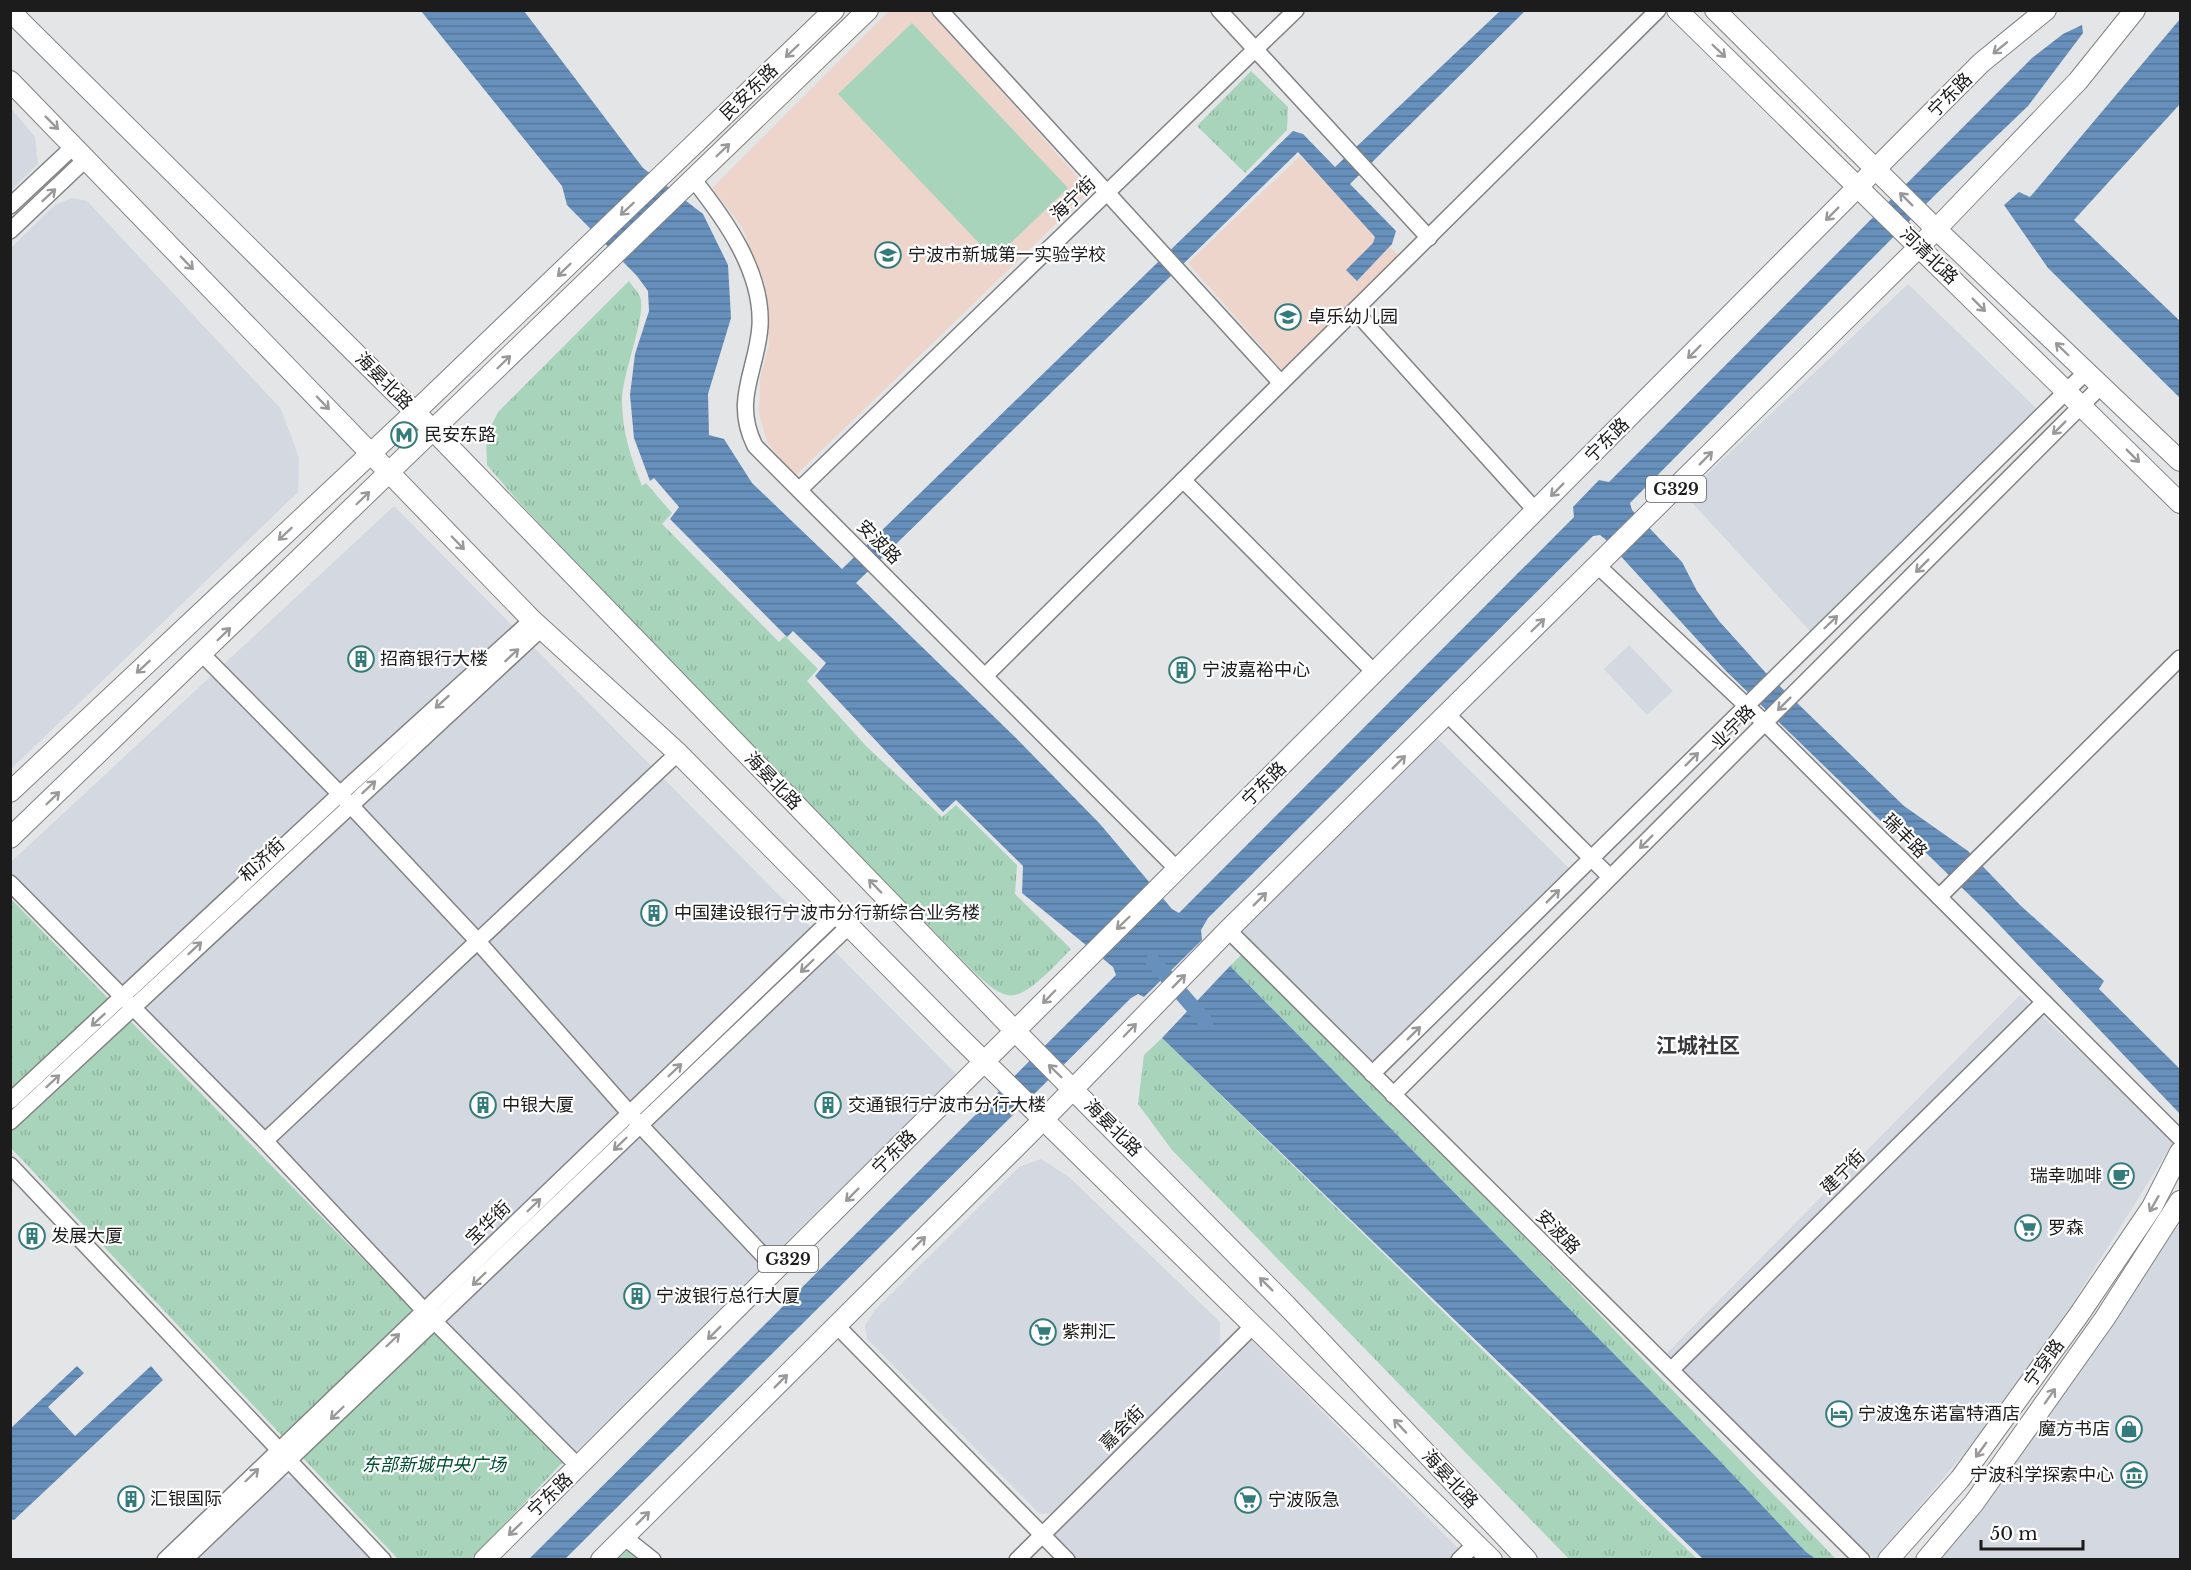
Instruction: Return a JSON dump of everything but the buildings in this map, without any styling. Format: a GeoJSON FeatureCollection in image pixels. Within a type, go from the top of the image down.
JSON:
{"type":"FeatureCollection","features":[{"type":"Feature","properties":{"kind":"main road","name":"民安东路"},"geometry":{"type":"LineString","coordinates":[[10,792],[415,412],[834,10]]}},
{"type":"Feature","properties":{"kind":"main road","name":"民安东路"},"geometry":{"type":"LineString","coordinates":[[10,838],[868,10]]}},
{"type":"Feature","properties":{"kind":"main road","name":"河清北路"},"geometry":{"type":"LineString","coordinates":[[1677,10],[2181,503]]}},
{"type":"Feature","properties":{"kind":"main road","name":"河清北路"},"geometry":{"type":"LineString","coordinates":[[1715,10],[1936,229],[2181,461]]}},
{"type":"Feature","properties":{"kind":"main road","name":"宁东路"},"geometry":{"type":"LineString","coordinates":[[484,1560],[1375,673],[1981,63],[2046,10]]}},
{"type":"Feature","properties":{"kind":"main road","name":"G329"},"geometry":{"type":"LineString","coordinates":[[601,1560],[1044,1119],[1228,930],[1920,246],[2078,81],[2135,10]]}},
{"type":"Feature","properties":{"kind":"main road","name":"海晏北路"},"geometry":{"type":"LineString","coordinates":[[10,11],[433,430],[1015,1031],[1288,1307],[1527,1560]]}},
{"type":"Feature","properties":{"kind":"main road","name":"海晏北路"},"geometry":{"type":"LineString","coordinates":[[10,81],[536,624],[678,753],[985,1061],[1492,1560]]}},
{"type":"Feature","properties":{"kind":"main road","name":"宁穿路"},"geometry":{"type":"LineString","coordinates":[[1888,1560],[1960,1479],[2078,1316],[2152,1207],[2181,1152]]}},
{"type":"Feature","properties":{"kind":"main road","name":"宁穿路"},"geometry":{"type":"LineString","coordinates":[[1926,1560],[1974,1503],[2104,1318],[2181,1201]]}},
{"type":"Feature","properties":{"kind":"street"},"geometry":{"type":"LineString","coordinates":[[940,10],[1281,383]]}},
{"type":"Feature","properties":{"kind":"street"},"geometry":{"type":"LineString","coordinates":[[1219,10],[1429,238]]}},
{"type":"Feature","properties":{"kind":"street","name":"海宁街"},"geometry":{"type":"LineString","coordinates":[[800,490],[1296,10]]}},
{"type":"Feature","properties":{"kind":"street"},"geometry":{"type":"LineString","coordinates":[[985,676],[1658,10]]}},
{"type":"Feature","properties":{"kind":"street"},"geometry":{"type":"LineString","coordinates":[[10,206],[81,152]]}},
{"type":"Feature","properties":{"kind":"street"},"geometry":{"type":"LineString","coordinates":[[10,231],[81,152]]}},
{"type":"Feature","properties":{"kind":"street","name":"安波路"},"geometry":{"type":"LineString","coordinates":[[693,179],[719,212],[733,235],[747,264],[760,314],[760,330],[745,390],[744,415],[755,446],[1178,870]]}},
{"type":"Feature","properties":{"kind":"street"},"geometry":{"type":"LineString","coordinates":[[1354,311],[1536,511]]}},
{"type":"Feature","properties":{"kind":"street","name":"业宁路"},"geometry":{"type":"LineString","coordinates":[[1372,1074],[2086,372]]}},
{"type":"Feature","properties":{"kind":"street","name":"业宁路"},"geometry":{"type":"LineString","coordinates":[[1394,1095],[2101,386]]}},
{"type":"Feature","properties":{"kind":"street"},"geometry":{"type":"LineString","coordinates":[[1183,480],[1375,673]]}},
{"type":"Feature","properties":{"kind":"street","name":"瑞丰路"},"geometry":{"type":"LineString","coordinates":[[1598,566],[1765,723],[2181,1138]]}},
{"type":"Feature","properties":{"kind":"street","name":"和济街"},"geometry":{"type":"LineString","coordinates":[[10,1101],[126,1002],[536,624]]}},
{"type":"Feature","properties":{"kind":"street"},"geometry":{"type":"LineString","coordinates":[[202,655],[345,799],[635,1119],[777,1270]]}},
{"type":"Feature","properties":{"kind":"street"},"geometry":{"type":"LineString","coordinates":[[1940,897],[2181,658]]}},
{"type":"Feature","properties":{"kind":"street"},"geometry":{"type":"LineString","coordinates":[[1448,714],[1611,877]]}},
{"type":"Feature","properties":{"kind":"street"},"geometry":{"type":"LineString","coordinates":[[265,1141],[678,753]]}},
{"type":"Feature","properties":{"kind":"street"},"geometry":{"type":"LineString","coordinates":[[10,883],[265,1141],[429,1316],[579,1467]]}},
{"type":"Feature","properties":{"kind":"street","name":"宝华街"},"geometry":{"type":"LineString","coordinates":[[165,1560],[283,1456],[843,920]]}},
{"type":"Feature","properties":{"kind":"street","name":"安波路"},"geometry":{"type":"LineString","coordinates":[[1228,930],[1862,1560]]}},
{"type":"Feature","properties":{"kind":"street","name":"和济街"},"geometry":{"type":"LineString","coordinates":[[10,1122],[126,1002]]}},
{"type":"Feature","properties":{"kind":"street","name":"建宁街"},"geometry":{"type":"LineString","coordinates":[[1671,1370],[2044,1002]]}},
{"type":"Feature","properties":{"kind":"street"},"geometry":{"type":"LineString","coordinates":[[10,1165],[383,1560]]}},
{"type":"Feature","properties":{"kind":"street"},"geometry":{"type":"LineString","coordinates":[[836,1325],[1067,1560]]}},
{"type":"Feature","properties":{"kind":"street","name":"嘉会街"},"geometry":{"type":"LineString","coordinates":[[1017,1560],[1254,1325]]}},
{"type":"Feature","properties":{"kind":"street","name":"宝华街"},"geometry":{"type":"LineString","coordinates":[[184,1560],[283,1456]]}},
{"type":"Feature","properties":{"kind":"street"},"geometry":{"type":"LineString","coordinates":[[624,1537],[653,1560]]}},
{"type":"Feature","properties":{"kind":"street"},"geometry":{"type":"LineString","coordinates":[[1459,1560],[1476,1543]]}},
{"type":"Feature","properties":{"kind":"shaded area","name":"宁波市新城第一实验学校"},"geometry":{"type":"Polygon","coordinates":[[[929,10],[1090,191],[795,476],[767,442],[759,413],[760,379],[769,344],[765,284],[742,227],[712,188],[889,11],[929,10]]]}},
{"type":"Feature","properties":{"kind":"shaded area"},"geometry":{"type":"Polygon","coordinates":[[[10,107],[35,137],[38,164],[11,190],[10,107]]]}},
{"type":"Feature","properties":{"kind":"shaded area","name":"卓乐幼儿园"},"geometry":{"type":"Polygon","coordinates":[[[1300,156],[1401,258],[1283,371],[1188,263],[1300,156]]]}},
{"type":"Feature","properties":{"kind":"shaded area"},"geometry":{"type":"Polygon","coordinates":[[[72,198],[87,201],[281,409],[299,458],[298,492],[11,769],[11,248],[55,205],[72,198]]]}},
{"type":"Feature","properties":{"kind":"shaded area"},"geometry":{"type":"Polygon","coordinates":[[[1908,284],[2037,409],[1810,631],[1685,495],[1908,284]]]}},
{"type":"Feature","properties":{"kind":"shaded area"},"geometry":{"type":"Polygon","coordinates":[[[394,506],[959,1077],[574,1453],[11,878],[11,862],[394,506]]]}},
{"type":"Feature","properties":{"kind":"shaded area"},"geometry":{"type":"Polygon","coordinates":[[[1629,645],[1673,691],[1647,715],[1604,669],[1629,645]]]}},
{"type":"Feature","properties":{"kind":"shaded area"},"geometry":{"type":"Polygon","coordinates":[[[1436,737],[1572,871],[1375,1063],[1240,933],[1436,737]]]}},
{"type":"Feature","properties":{"kind":"shaded area"},"geometry":{"type":"Polygon","coordinates":[[[2020,995],[2174,1141],[2071,1306],[1988,1425],[1875,1559],[1828,1517],[1667,1353],[2020,995]]]}},
{"type":"Feature","properties":{"kind":"shaded area","name":"紫荆汇"},"geometry":{"type":"Polygon","coordinates":[[[1041,1159],[1069,1177],[1220,1322],[1220,1349],[1058,1513],[1040,1514],[867,1339],[865,1326],[874,1311],[1019,1167],[1041,1159]]]}},
{"type":"Feature","properties":{"kind":"shaded area"},"geometry":{"type":"Polygon","coordinates":[[[2180,1201],[2180,1559],[1926,1560],[2180,1201]]]}},
{"type":"Feature","properties":{"kind":"shaded area"},"geometry":{"type":"Polygon","coordinates":[[[1252,1341],[1469,1559],[1077,1559],[1052,1534],[1252,1341]]]}},
{"type":"Feature","properties":{"kind":"shaded area"},"geometry":{"type":"Polygon","coordinates":[[[284,1477],[296,1479],[370,1559],[199,1559],[284,1477]]]}},
{"type":"Feature","properties":{"kind":"green space"},"geometry":{"type":"Polygon","coordinates":[[[912,23],[1068,188],[994,259],[838,94],[912,23]]]}},
{"type":"Feature","properties":{"kind":"green space"},"geometry":{"type":"Polygon","coordinates":[[[1251,71],[1288,107],[1287,130],[1245,173],[1197,126],[1251,71]]]}},
{"type":"Feature","properties":{"kind":"green space"},"geometry":{"type":"Polygon","coordinates":[[[629,281],[640,297],[641,306],[623,389],[625,434],[642,486],[646,483],[672,513],[662,524],[779,642],[785,636],[818,669],[807,681],[867,747],[942,817],[956,805],[1017,865],[1015,894],[1071,949],[1041,979],[1023,992],[1007,995],[997,991],[972,970],[679,671],[518,501],[487,465],[486,435],[499,411],[629,281]]]}},
{"type":"Feature","properties":{"kind":"green space","name":"东部新城中央广场"},"geometry":{"type":"Polygon","coordinates":[[[10,898],[562,1463],[471,1559],[398,1559],[11,1148],[10,898]]]}},
{"type":"Feature","properties":{"kind":"green space"},"geometry":{"type":"Polygon","coordinates":[[[1242,954],[1533,1246],[1836,1559],[1816,1559],[1806,1552],[1718,1459],[1230,966],[1242,954]]]}},
{"type":"Feature","properties":{"kind":"green space"},"geometry":{"type":"Polygon","coordinates":[[[1162,1038],[1697,1559],[1569,1559],[1172,1150],[1138,1104],[1144,1055],[1162,1038]]]}},
{"type":"Feature","properties":{"kind":"green space"},"geometry":{"type":"Polygon","coordinates":[[[627,1548],[642,1560],[615,1560],[627,1548]]]}},
{"type":"Feature","properties":{"kind":"water"},"geometry":{"type":"Polygon","coordinates":[[[421,11],[524,11],[643,168],[703,214],[728,265],[731,318],[708,394],[709,435],[724,439],[752,483],[842,569],[1293,131],[1303,134],[1335,167],[1500,11],[1525,11],[1350,184],[1396,231],[1392,244],[1357,281],[1346,270],[1373,243],[1375,237],[1298,152],[856,583],[1016,738],[1100,824],[1172,909],[1179,913],[1574,517],[1573,507],[1599,480],[1609,482],[2032,58],[2063,34],[2082,25],[2083,33],[2028,106],[1934,196],[1630,503],[1632,510],[1682,562],[1697,591],[1719,621],[1765,672],[1904,806],[1968,851],[2020,905],[2104,981],[2099,989],[2180,1069],[2180,1114],[1988,913],[1922,849],[1883,823],[1726,671],[1605,539],[1600,535],[1593,536],[1208,918],[1201,930],[1202,940],[1144,997],[1138,994],[1131,998],[565,1559],[529,1559],[1116,975],[1113,967],[1022,893],[1023,866],[956,800],[943,812],[815,676],[826,663],[793,631],[787,637],[670,519],[679,507],[654,478],[650,481],[634,438],[630,395],[635,354],[649,311],[648,291],[637,276],[567,205],[562,186],[421,11]]]}},
{"type":"Feature","properties":{"kind":"water"},"geometry":{"type":"Polygon","coordinates":[[[2180,19],[2180,104],[2074,220],[2180,321],[2180,398],[2048,268],[2004,205],[2019,192],[2030,197],[2180,19]]]}},
{"type":"Feature","properties":{"kind":"water"},"geometry":{"type":"Polygon","coordinates":[[[1230,966],[1718,1459],[1806,1552],[1816,1559],[1703,1559],[1162,1038],[1230,966]]]}},
{"type":"Feature","properties":{"kind":"water"},"geometry":{"type":"Polygon","coordinates":[[[77,1366],[84,1373],[48,1407],[75,1436],[151,1366],[163,1380],[14,1520],[11,1519],[11,1428],[77,1366]]]}},
{"type":"Feature","properties":{"kind":"waterway"},"geometry":{"type":"LineString","coordinates":[[1153,961],[1206,1022]]}},
{"type":"Feature","properties":{"kind":"place","name":"宁波市新城第一实验学校"},"geometry":{"type":"Point","coordinates":[888,255]}},
{"type":"Feature","properties":{"kind":"place","name":"卓乐幼儿园"},"geometry":{"type":"Point","coordinates":[1288,317]}},
{"type":"Feature","properties":{"kind":"place","name":"民安东路"},"geometry":{"type":"Point","coordinates":[404,435]}},
{"type":"Feature","properties":{"kind":"place","name":"招商银行大楼"},"geometry":{"type":"Point","coordinates":[361,659]}},
{"type":"Feature","properties":{"kind":"place","name":"宁波嘉裕中心"},"geometry":{"type":"Point","coordinates":[1182,670]}},
{"type":"Feature","properties":{"kind":"place","name":"中国建设银行宁波市分行新综合业务楼"},"geometry":{"type":"Point","coordinates":[654,913]}},
{"type":"Feature","properties":{"kind":"place","name":"中银大厦"},"geometry":{"type":"Point","coordinates":[483,1105]}},
{"type":"Feature","properties":{"kind":"place","name":"交通银行宁波市分行大楼"},"geometry":{"type":"Point","coordinates":[828,1105]}},
{"type":"Feature","properties":{"kind":"place","name":"瑞幸咖啡"},"geometry":{"type":"Point","coordinates":[2121,1176]}},
{"type":"Feature","properties":{"kind":"place","name":"罗森"},"geometry":{"type":"Point","coordinates":[2028,1228]}},
{"type":"Feature","properties":{"kind":"place","name":"发展大厦"},"geometry":{"type":"Point","coordinates":[32,1236]}},
{"type":"Feature","properties":{"kind":"place","name":"宁波银行总行大厦"},"geometry":{"type":"Point","coordinates":[637,1296]}},
{"type":"Feature","properties":{"kind":"place","name":"紫荆汇"},"geometry":{"type":"Point","coordinates":[1043,1332]}},
{"type":"Feature","properties":{"kind":"place","name":"宁波逸东诺富特酒店"},"geometry":{"type":"Point","coordinates":[1839,1414]}},
{"type":"Feature","properties":{"kind":"place","name":"魔方书店"},"geometry":{"type":"Point","coordinates":[2129,1429]}},
{"type":"Feature","properties":{"kind":"place","name":"宁波科学探索中心"},"geometry":{"type":"Point","coordinates":[2134,1475]}},
{"type":"Feature","properties":{"kind":"place","name":"汇银国际"},"geometry":{"type":"Point","coordinates":[131,1499]}},
{"type":"Feature","properties":{"kind":"place","name":"宁波阪急"},"geometry":{"type":"Point","coordinates":[1248,1500]}},
{"type":"Feature","properties":{"kind":"district","name":"江城社区"},"geometry":{"type":"Point","coordinates":[1698,1046]}}]}
